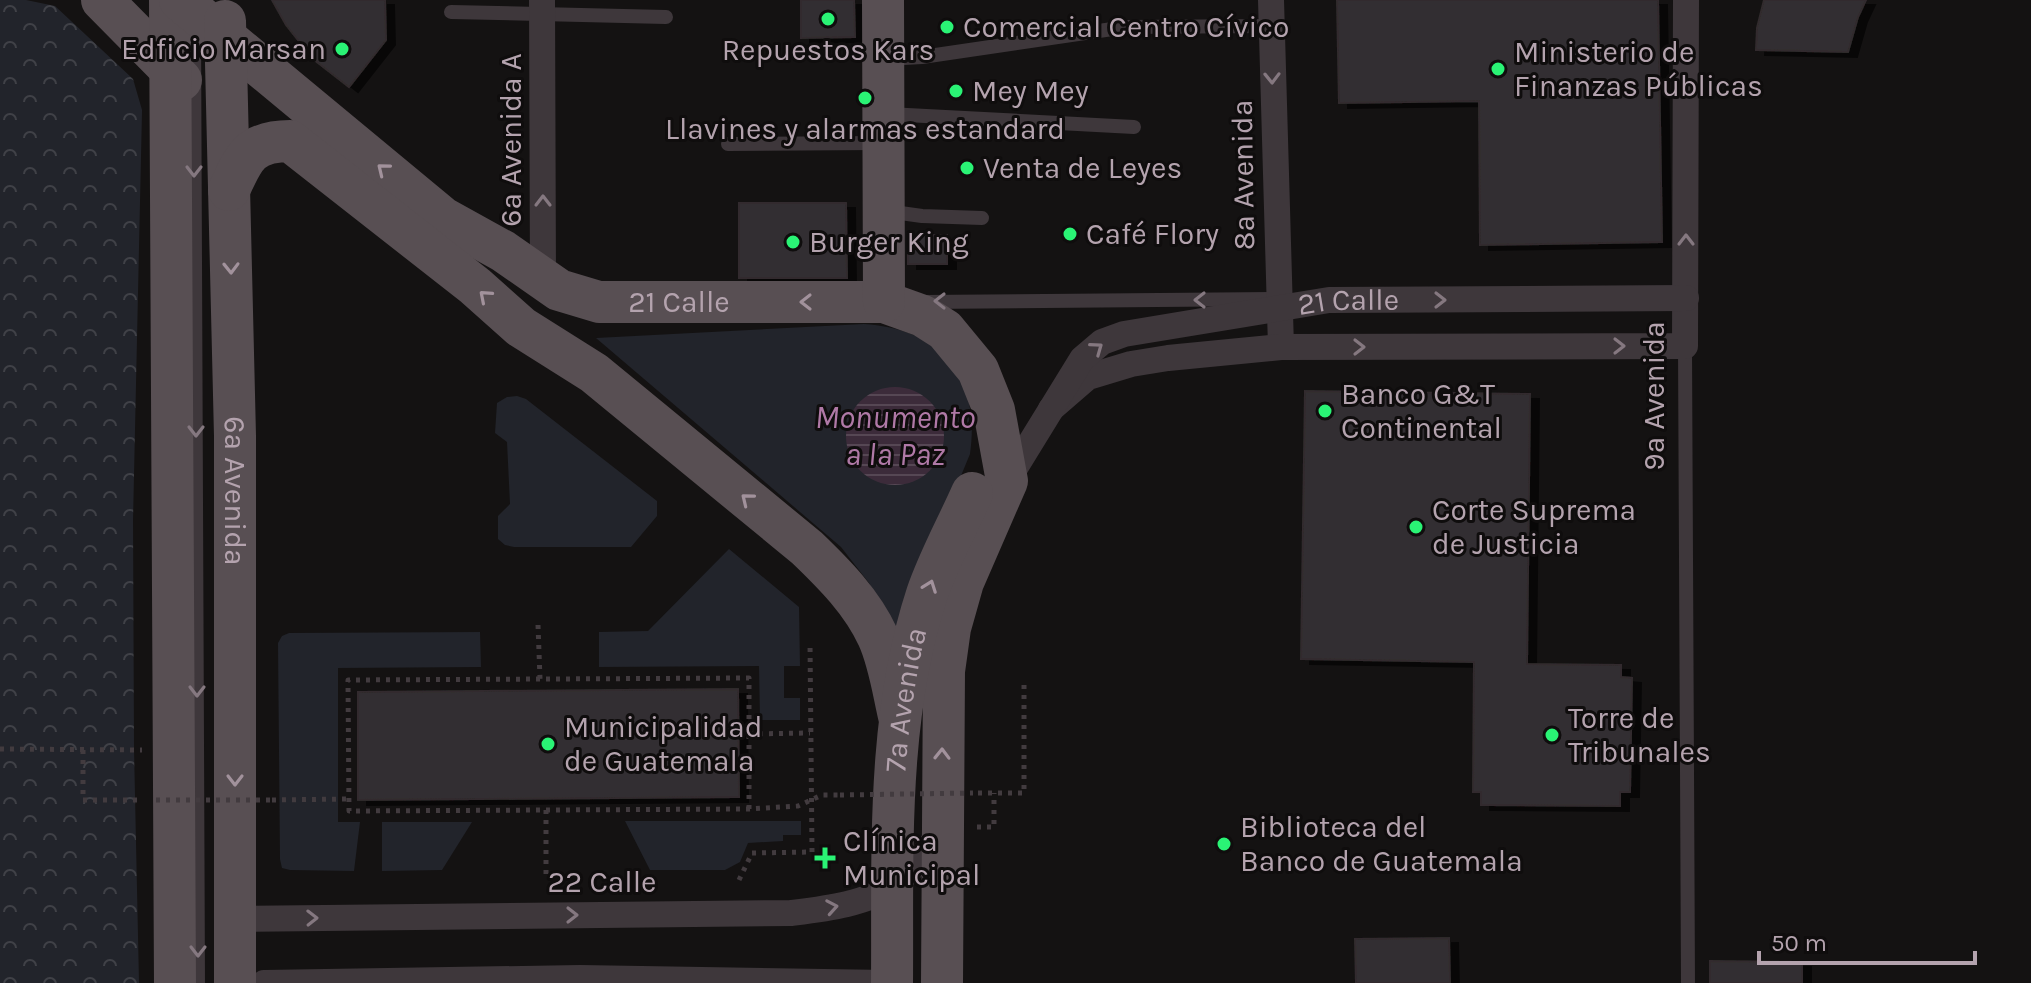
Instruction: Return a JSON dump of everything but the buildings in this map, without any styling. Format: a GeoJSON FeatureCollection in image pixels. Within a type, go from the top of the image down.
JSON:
{"type":"FeatureCollection","features":[{"type":"Feature","properties":{"kind":"main road"},"geometry":{"type":"LineString","coordinates":[[102,0],[227,127]]}},
{"type":"Feature","properties":{"kind":"main road"},"geometry":{"type":"LineString","coordinates":[[883,0],[884,302],[923,316],[945,330],[967,355],[985,386],[994,410],[1007,481]]}},
{"type":"Feature","properties":{"kind":"main road","name":"6a Avenida"},"geometry":{"type":"LineString","coordinates":[[175,983],[183,82],[198,8]]}},
{"type":"Feature","properties":{"kind":"main road","name":"6a Avenida"},"geometry":{"type":"LineString","coordinates":[[198,8],[227,127],[235,436],[235,983]]}},
{"type":"Feature","properties":{"kind":"main road","name":"21 Calle"},"geometry":{"type":"LineString","coordinates":[[198,8],[443,218],[503,251],[559,290],[599,302],[884,302]]}},
{"type":"Feature","properties":{"kind":"main road"},"geometry":{"type":"LineString","coordinates":[[229,190],[241,162],[250,151],[270,141],[290,141],[475,286],[521,327],[594,373],[807,548],[836,576],[858,603],[878,636],[899,716]]}},
{"type":"Feature","properties":{"kind":"main road"},"geometry":{"type":"LineString","coordinates":[[443,218],[523,292],[594,373]]}},
{"type":"Feature","properties":{"kind":"main road","name":"7a Avenida"},"geometry":{"type":"LineString","coordinates":[[890,983],[908,884],[899,716],[927,595],[998,435]]}},
{"type":"Feature","properties":{"kind":"main road","name":"7a Avenida"},"geometry":{"type":"LineString","coordinates":[[942,983],[933,843],[944,671],[950,628],[963,582],[1007,481]]}},
{"type":"Feature","properties":{"kind":"street","name":"8a Avenida"},"geometry":{"type":"LineString","coordinates":[[1271,0],[1281,347]]}},
{"type":"Feature","properties":{"kind":"street","name":"9a Avenida"},"geometry":{"type":"LineString","coordinates":[[1685,346],[1686,0]]}},
{"type":"Feature","properties":{"kind":"street","name":"6a Avenida A"},"geometry":{"type":"LineString","coordinates":[[542,7],[543,279]]}},
{"type":"Feature","properties":{"kind":"street","name":"21 Calle"},"geometry":{"type":"LineString","coordinates":[[1007,481],[1082,359],[1102,342],[1124,334],[1278,304],[1329,300],[1686,298]]}},
{"type":"Feature","properties":{"kind":"street","name":"21 Calle"},"geometry":{"type":"LineString","coordinates":[[1051,409],[1088,377],[1131,364],[1168,358],[1281,347],[1685,346]]}},
{"type":"Feature","properties":{"kind":"street","name":"22 Calle"},"geometry":{"type":"LineString","coordinates":[[234,919],[791,913],[840,907],[908,884],[933,843]]}},
{"type":"Feature","properties":{"kind":"street"},"geometry":{"type":"LineString","coordinates":[[264,983],[890,983]]}},
{"type":"Feature","properties":{"kind":"lane"},"geometry":{"type":"LineString","coordinates":[[451,12],[542,7],[666,17]]}},
{"type":"Feature","properties":{"kind":"lane"},"geometry":{"type":"LineString","coordinates":[[883,59],[922,57],[1126,27],[1271,26]]}},
{"type":"Feature","properties":{"kind":"lane"},"geometry":{"type":"LineString","coordinates":[[183,82],[198,983]]}},
{"type":"Feature","properties":{"kind":"lane"},"geometry":{"type":"LineString","coordinates":[[728,144],[884,128],[1134,127]]}},
{"type":"Feature","properties":{"kind":"lane"},"geometry":{"type":"LineString","coordinates":[[884,211],[982,218]]}},
{"type":"Feature","properties":{"kind":"lane","name":"21 Calle"},"geometry":{"type":"LineString","coordinates":[[884,302],[1278,304]]}},
{"type":"Feature","properties":{"kind":"lane","name":"9a Avenida"},"geometry":{"type":"LineString","coordinates":[[1685,346],[1688,983]]}},
{"type":"Feature","properties":{"kind":"path"},"geometry":{"type":"LineString","coordinates":[[538,625],[540,679]]}},
{"type":"Feature","properties":{"kind":"path"},"geometry":{"type":"LineString","coordinates":[[739,880],[752,853],[812,852],[810,642]]}},
{"type":"Feature","properties":{"kind":"path"},"geometry":{"type":"LineString","coordinates":[[749,809],[749,678],[348,680],[349,811],[749,809],[798,806],[822,795],[1024,793],[1024,680]]}},
{"type":"Feature","properties":{"kind":"path"},"geometry":{"type":"LineString","coordinates":[[749,734],[810,733]]}},
{"type":"Feature","properties":{"kind":"path"},"geometry":{"type":"LineString","coordinates":[[0,749],[134,750]]}},
{"type":"Feature","properties":{"kind":"path"},"geometry":{"type":"LineString","coordinates":[[83,750],[83,800],[348,799]]}},
{"type":"Feature","properties":{"kind":"path"},"geometry":{"type":"LineString","coordinates":[[994,793],[994,827]]}},
{"type":"Feature","properties":{"kind":"path"},"geometry":{"type":"LineString","coordinates":[[546,810],[546,880]]}},
{"type":"Feature","properties":{"kind":"green space"},"geometry":{"type":"Polygon","coordinates":[[[0,0],[26,0],[55,6],[133,79],[142,110],[133,520],[139,983],[0,983],[0,0]]]}},
{"type":"Feature","properties":{"kind":"green space"},"geometry":{"type":"Polygon","coordinates":[[[864,324],[891,328],[935,347],[962,380],[972,427],[970,454],[896,633],[869,583],[841,547],[596,338],[864,324]]]}},
{"type":"Feature","properties":{"kind":"green space"},"geometry":{"type":"Polygon","coordinates":[[[517,396],[526,399],[657,501],[657,516],[631,547],[514,547],[498,539],[498,516],[510,504],[507,442],[495,433],[497,403],[517,396]]]}},
{"type":"Feature","properties":{"kind":"green space"},"geometry":{"type":"Polygon","coordinates":[[[729,549],[799,607],[800,666],[784,666],[784,698],[800,698],[800,720],[760,720],[759,666],[599,667],[599,632],[648,631],[729,549]]]}},
{"type":"Feature","properties":{"kind":"green space"},"geometry":{"type":"Polygon","coordinates":[[[480,632],[481,667],[338,668],[338,822],[360,822],[354,871],[282,868],[278,643],[282,636],[289,633],[480,632]]]}},
{"type":"Feature","properties":{"kind":"green space"},"geometry":{"type":"Polygon","coordinates":[[[625,821],[801,821],[801,835],[783,835],[783,841],[748,843],[740,862],[725,870],[650,870],[625,821]]]}},
{"type":"Feature","properties":{"kind":"green space"},"geometry":{"type":"Polygon","coordinates":[[[382,822],[472,822],[442,870],[382,871],[382,822]]]}},
{"type":"Feature","properties":{"kind":"water","name":"Monumento a la Paz"},"geometry":{"type":"Polygon","coordinates":[[[895,387],[914,391],[930,401],[940,417],[944,436],[940,455],[930,471],[914,481],[895,485],[876,481],[860,471],[850,455],[846,436],[850,417],[860,401],[876,391],[895,387]]]}},
{"type":"Feature","properties":{"kind":"place","name":"Repuestos Kars"},"geometry":{"type":"Point","coordinates":[828,19]}},
{"type":"Feature","properties":{"kind":"place","name":"Comercial Centro Cívico"},"geometry":{"type":"Point","coordinates":[947,27]}},
{"type":"Feature","properties":{"kind":"place","name":"Edficio Marsan"},"geometry":{"type":"Point","coordinates":[342,49]}},
{"type":"Feature","properties":{"kind":"place","name":"Ministerio de Finanzas Públicas"},"geometry":{"type":"Point","coordinates":[1498,69]}},
{"type":"Feature","properties":{"kind":"place","name":"Mey Mey"},"geometry":{"type":"Point","coordinates":[956,91]}},
{"type":"Feature","properties":{"kind":"place","name":"Llavines y alarmas estandard"},"geometry":{"type":"Point","coordinates":[865,98]}},
{"type":"Feature","properties":{"kind":"place","name":"Venta de Leyes"},"geometry":{"type":"Point","coordinates":[967,168]}},
{"type":"Feature","properties":{"kind":"place","name":"Café Flory"},"geometry":{"type":"Point","coordinates":[1070,234]}},
{"type":"Feature","properties":{"kind":"place","name":"Burger King"},"geometry":{"type":"Point","coordinates":[793,242]}},
{"type":"Feature","properties":{"kind":"place","name":"Banco G&T Continental"},"geometry":{"type":"Point","coordinates":[1325,411]}},
{"type":"Feature","properties":{"kind":"place","name":"Corte Suprema de Justicia"},"geometry":{"type":"Point","coordinates":[1416,527]}},
{"type":"Feature","properties":{"kind":"place","name":"Torre de Tribunales"},"geometry":{"type":"Point","coordinates":[1552,735]}},
{"type":"Feature","properties":{"kind":"place","name":"Municipalidad de Guatemala"},"geometry":{"type":"Point","coordinates":[548,744]}},
{"type":"Feature","properties":{"kind":"place","name":"Biblioteca del Banco de Guatemala"},"geometry":{"type":"Point","coordinates":[1224,844]}},
{"type":"Feature","properties":{"kind":"place","name":"Clínica Municipal"},"geometry":{"type":"Point","coordinates":[825,858]}}]}
